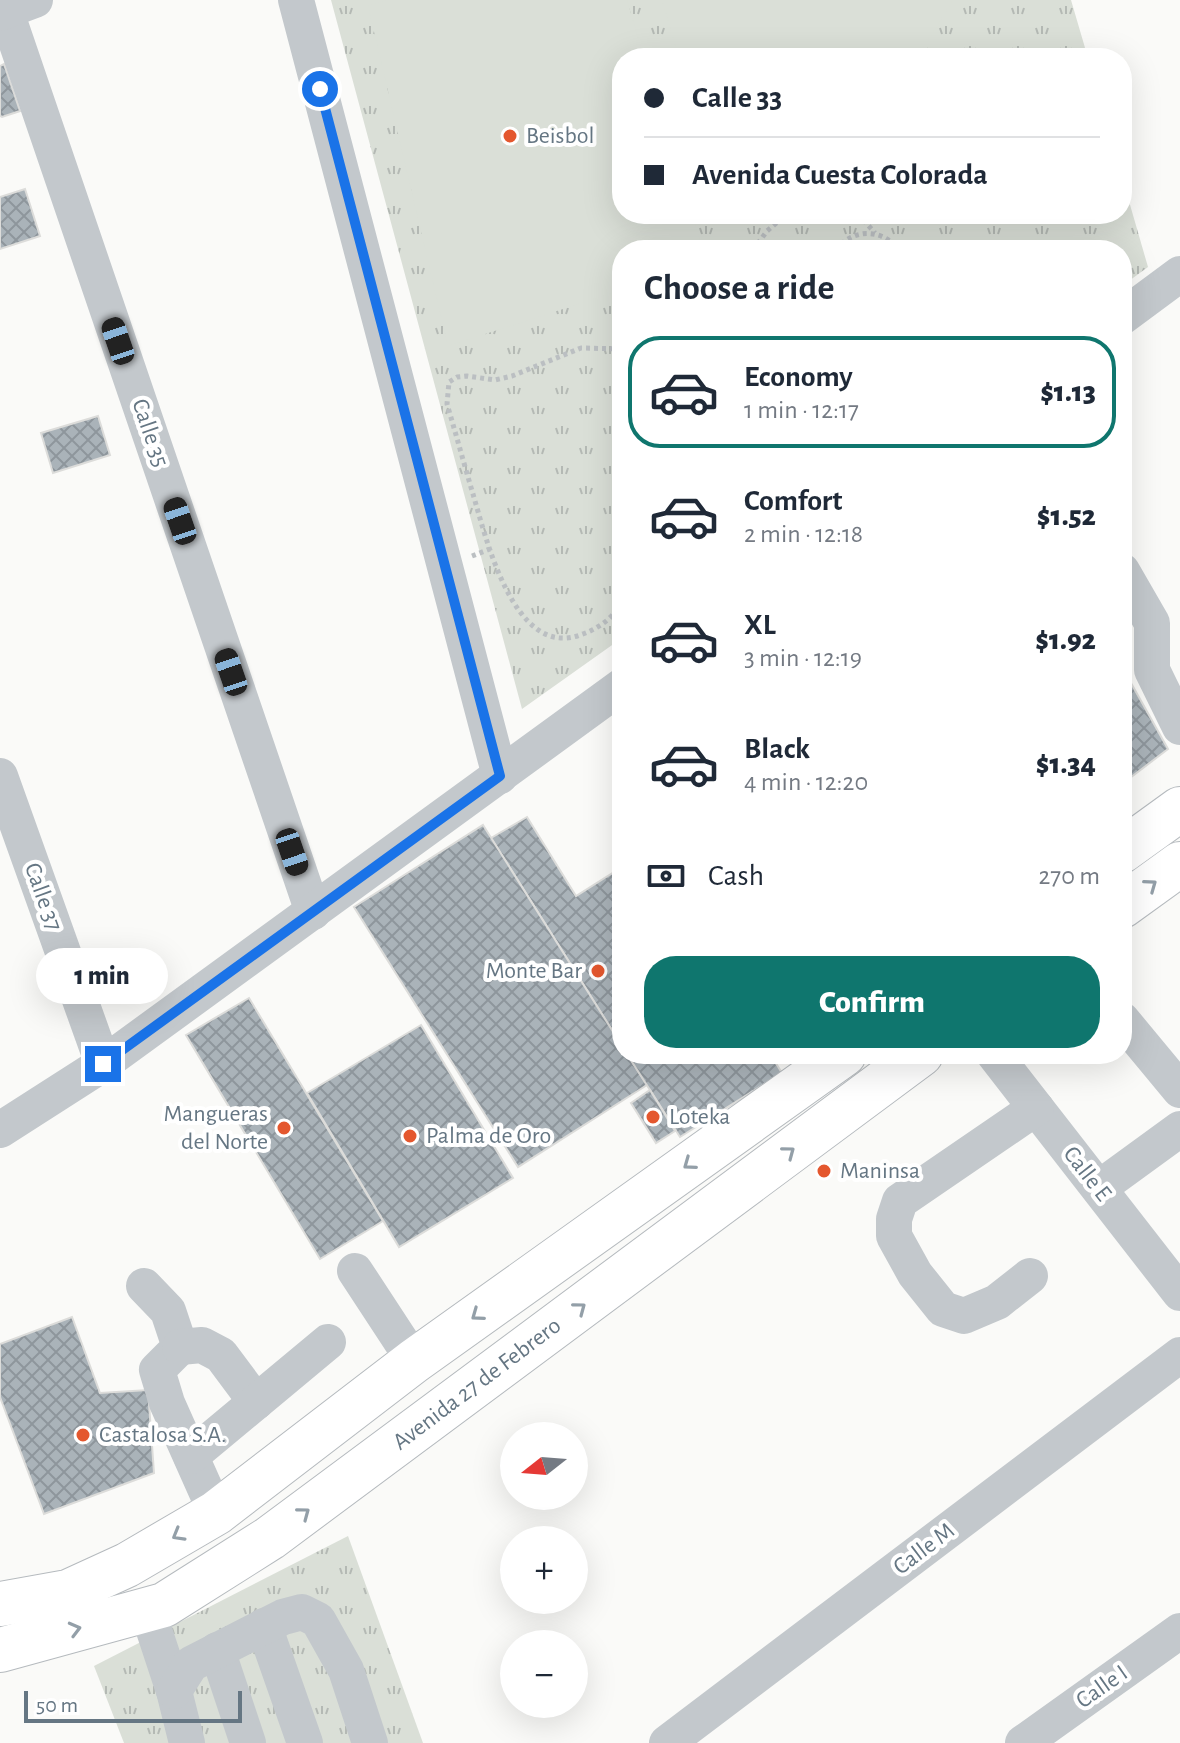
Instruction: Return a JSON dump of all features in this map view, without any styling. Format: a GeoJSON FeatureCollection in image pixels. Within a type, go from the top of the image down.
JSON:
{"type":"FeatureCollection","features":[{"type":"Feature","properties":{"kind":"main road"},"geometry":{"type":"LineString","coordinates":[[1132,844],[1180,809]]}},
{"type":"Feature","properties":{"kind":"main road"},"geometry":{"type":"LineString","coordinates":[[1132,899],[1180,864]]}},
{"type":"Feature","properties":{"kind":"main road"},"geometry":{"type":"LineString","coordinates":[[0,1604],[68,1592],[127,1565],[216,1513],[414,1361],[830,1064]]}},
{"type":"Feature","properties":{"kind":"main road","name":"Avenida 27 de Febrero"},"geometry":{"type":"LineString","coordinates":[[0,1650],[164,1605],[270,1538],[908,1064]]}},
{"type":"Feature","properties":{"kind":"street"},"geometry":{"type":"LineString","coordinates":[[296,0],[500,776]]}},
{"type":"Feature","properties":{"kind":"street","name":"Calle 35"},"geometry":{"type":"LineString","coordinates":[[10,6],[313,912]]}},
{"type":"Feature","properties":{"kind":"street"},"geometry":{"type":"LineString","coordinates":[[1132,310],[1180,274]]}},
{"type":"Feature","properties":{"kind":"street"},"geometry":{"type":"LineString","coordinates":[[1132,588],[1152,623],[1152,670],[1180,727]]}},
{"type":"Feature","properties":{"kind":"street"},"geometry":{"type":"LineString","coordinates":[[0,1130],[103,1064],[612,693]]}},
{"type":"Feature","properties":{"kind":"street","name":"Calle 37"},"geometry":{"type":"LineString","coordinates":[[0,776],[103,1064]]}},
{"type":"Feature","properties":{"kind":"street"},"geometry":{"type":"LineString","coordinates":[[1132,1032],[1180,1090]]}},
{"type":"Feature","properties":{"kind":"street","name":"Calle E"},"geometry":{"type":"LineString","coordinates":[[1002,1064],[1180,1293]]}},
{"type":"Feature","properties":{"kind":"street"},"geometry":{"type":"LineString","coordinates":[[1030,1276],[997,1302],[964,1316],[943,1309],[915,1274],[894,1236],[894,1219],[900,1201],[1036,1108]]}},
{"type":"Feature","properties":{"kind":"street"},"geometry":{"type":"LineString","coordinates":[[1099,1188],[1180,1129]]}},
{"type":"Feature","properties":{"kind":"street"},"geometry":{"type":"LineString","coordinates":[[355,1271],[414,1361]]}},
{"type":"Feature","properties":{"kind":"street"},"geometry":{"type":"LineString","coordinates":[[144,1286],[168,1311],[180,1347]]}},
{"type":"Feature","properties":{"kind":"street"},"geometry":{"type":"LineString","coordinates":[[191,1456],[328,1342]]}},
{"type":"Feature","properties":{"kind":"street"},"geometry":{"type":"LineString","coordinates":[[216,1513],[167,1403],[157,1370],[180,1347],[202,1345],[221,1355],[256,1402]]}},
{"type":"Feature","properties":{"kind":"street","name":"Calle M"},"geometry":{"type":"LineString","coordinates":[[667,1743],[1180,1355]]}},
{"type":"Feature","properties":{"kind":"street"},"geometry":{"type":"LineString","coordinates":[[147,1609],[174,1691],[187,1743]]}},
{"type":"Feature","properties":{"kind":"street"},"geometry":{"type":"LineString","coordinates":[[174,1691],[191,1664],[264,1626],[302,1612],[318,1620],[346,1670],[370,1743]]}},
{"type":"Feature","properties":{"kind":"street"},"geometry":{"type":"LineString","coordinates":[[264,1626],[305,1743]]}},
{"type":"Feature","properties":{"kind":"street","name":"Calle I"},"geometry":{"type":"LineString","coordinates":[[1023,1743],[1180,1631]]}},
{"type":"Feature","properties":{"kind":"street"},"geometry":{"type":"LineString","coordinates":[[217,1650],[248,1743]]}},
{"type":"Feature","properties":{"kind":"path"},"geometry":{"type":"LineString","coordinates":[[760,240],[775,224]]}},
{"type":"Feature","properties":{"kind":"path"},"geometry":{"type":"LineString","coordinates":[[867,224],[876,234]]}},
{"type":"Feature","properties":{"kind":"path"},"geometry":{"type":"LineString","coordinates":[[847,240],[864,233],[889,240]]}},
{"type":"Feature","properties":{"kind":"path"},"geometry":{"type":"LineString","coordinates":[[612,349],[581,348],[495,380],[457,377],[449,382],[446,391],[447,404],[490,549],[505,588],[523,616],[542,633],[556,639],[574,637],[612,616]]}},
{"type":"Feature","properties":{"kind":"green space"},"geometry":{"type":"Polygon","coordinates":[[[331,0],[1071,0],[1085,48],[612,48],[612,224],[1132,224],[1132,212],[1148,267],[1132,279],[1132,240],[612,240],[612,645],[522,709],[331,0]]]}},
{"type":"Feature","properties":{"kind":"green space","name":"Beisbol"},"geometry":{"type":"Polygon","coordinates":[[[389,0],[627,0],[641,48],[612,48],[612,224],[695,224],[700,240],[612,240],[612,293],[448,346],[368,6],[389,0]]]}},
{"type":"Feature","properties":{"kind":"green space"},"geometry":{"type":"Polygon","coordinates":[[[662,0],[953,0],[923,48],[676,48],[662,0]]]}},
{"type":"Feature","properties":{"kind":"green space"},"geometry":{"type":"Polygon","coordinates":[[[348,1536],[423,1743],[124,1743],[94,1666],[348,1536]]]}},
{"type":"Feature","properties":{"kind":"building"},"geometry":{"type":"Polygon","coordinates":[[[4,64],[20,111],[2,117],[0,66],[4,64]]]}},
{"type":"Feature","properties":{"kind":"building"},"geometry":{"type":"Polygon","coordinates":[[[25,189],[40,236],[0,249],[0,197],[25,189]]]}},
{"type":"Feature","properties":{"kind":"building"},"geometry":{"type":"Polygon","coordinates":[[[98,416],[110,455],[53,473],[41,433],[98,416]]]}},
{"type":"Feature","properties":{"kind":"building"},"geometry":{"type":"Polygon","coordinates":[[[1132,685],[1168,749],[1132,776],[1132,685]]]}},
{"type":"Feature","properties":{"kind":"building","name":"Monte Bar"},"geometry":{"type":"Polygon","coordinates":[[[527,817],[576,896],[612,873],[612,1030],[491,838],[527,817]]]}},
{"type":"Feature","properties":{"kind":"building"},"geometry":{"type":"Polygon","coordinates":[[[483,825],[612,1030],[612,1064],[633,1064],[647,1085],[518,1167],[354,907],[483,825]]]}},
{"type":"Feature","properties":{"kind":"building","name":"Mangueras del Norte"},"geometry":{"type":"Polygon","coordinates":[[[249,998],[383,1221],[320,1259],[186,1035],[249,998]]]}},
{"type":"Feature","properties":{"kind":"building","name":"Palma de Oro"},"geometry":{"type":"Polygon","coordinates":[[[421,1025],[513,1178],[399,1247],[307,1093],[421,1025]]]}},
{"type":"Feature","properties":{"kind":"building"},"geometry":{"type":"Polygon","coordinates":[[[633,1064],[776,1064],[782,1073],[680,1137],[633,1064]]]}},
{"type":"Feature","properties":{"kind":"building","name":"Loteka"},"geometry":{"type":"Polygon","coordinates":[[[650,1090],[675,1131],[656,1143],[631,1103],[650,1090]]]}},
{"type":"Feature","properties":{"kind":"building","name":"Castalosa S.A."},"geometry":{"type":"Polygon","coordinates":[[[72,1317],[100,1393],[148,1390],[154,1473],[44,1514],[0,1397],[0,1344],[72,1317]]]}},
{"type":"Feature","properties":{"kind":"place","name":"Beisbol"},"geometry":{"type":"Point","coordinates":[510,136]}},
{"type":"Feature","properties":{"kind":"place","name":"Monte Bar"},"geometry":{"type":"Point","coordinates":[598,971]}},
{"type":"Feature","properties":{"kind":"place","name":"Loteka"},"geometry":{"type":"Point","coordinates":[653,1117]}},
{"type":"Feature","properties":{"kind":"place","name":"Mangueras del Norte"},"geometry":{"type":"Point","coordinates":[284,1128]}},
{"type":"Feature","properties":{"kind":"place","name":"Palma de Oro"},"geometry":{"type":"Point","coordinates":[410,1136]}},
{"type":"Feature","properties":{"kind":"place","name":"Maninsa"},"geometry":{"type":"Point","coordinates":[824,1171]}},
{"type":"Feature","properties":{"kind":"place","name":"Castalosa S.A."},"geometry":{"type":"Point","coordinates":[83,1435]}},
{"type":"Feature","properties":{"kind":"route"},"geometry":{"type":"LineString","coordinates":[[103,1064],[500,776],[320,89]]}}]}
